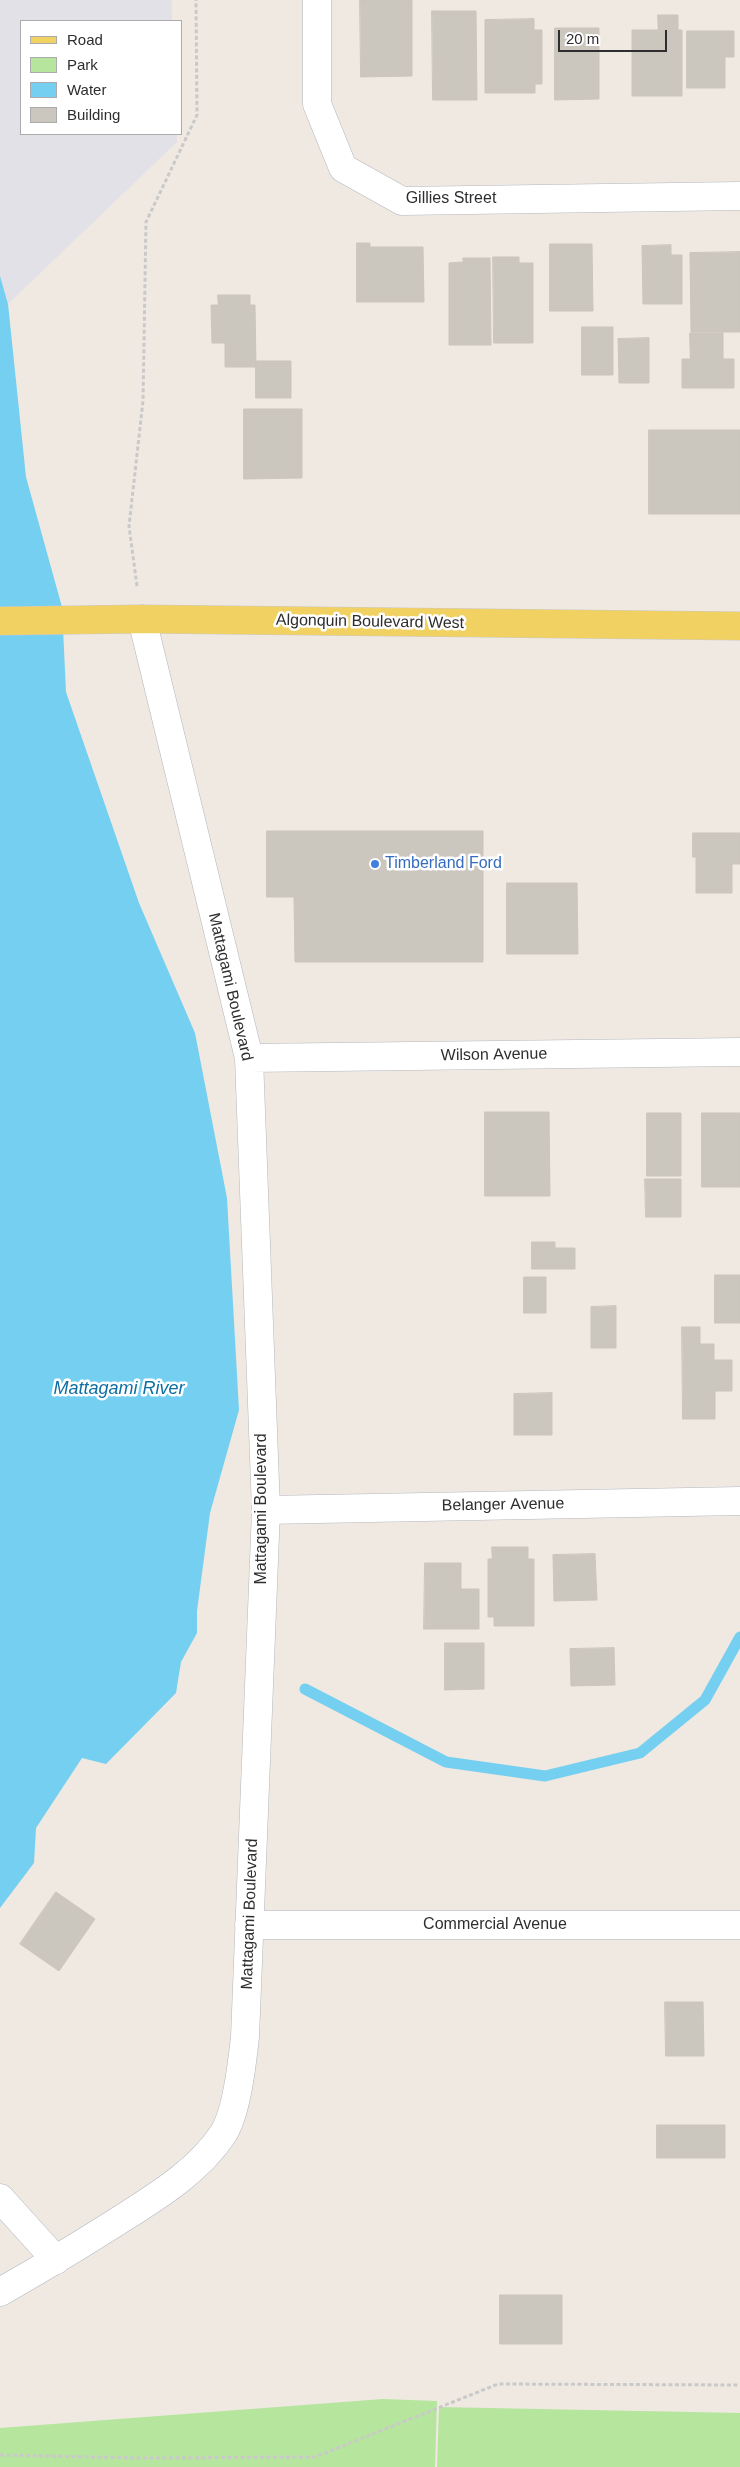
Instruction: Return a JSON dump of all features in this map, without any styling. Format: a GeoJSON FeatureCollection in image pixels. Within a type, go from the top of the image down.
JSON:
{"type":"FeatureCollection","features":[{"type":"Feature","properties":{"kind":"main road","name":"Algonquin Boulevard West"},"geometry":{"type":"LineString","coordinates":[[0,621],[142,619],[740,626]]}},
{"type":"Feature","properties":{"kind":"street","name":"Gillies Street"},"geometry":{"type":"LineString","coordinates":[[317,0],[317,104],[343,168],[402,201],[740,196]]}},
{"type":"Feature","properties":{"kind":"street","name":"Mattagami Boulevard"},"geometry":{"type":"LineString","coordinates":[[0,2292],[56,2260],[167,2190],[199,2162],[224,2132],[239,2087],[246,2037],[266,1510],[249,1058],[142,619]]}},
{"type":"Feature","properties":{"kind":"street","name":"Wilson Avenue"},"geometry":{"type":"LineString","coordinates":[[249,1058],[740,1052]]}},
{"type":"Feature","properties":{"kind":"street","name":"Belanger Avenue"},"geometry":{"type":"LineString","coordinates":[[266,1510],[740,1501]]}},
{"type":"Feature","properties":{"kind":"street","name":"Commercial Avenue"},"geometry":{"type":"LineString","coordinates":[[249,1925],[740,1925]]}},
{"type":"Feature","properties":{"kind":"street"},"geometry":{"type":"LineString","coordinates":[[0,2198],[56,2260]]}},
{"type":"Feature","properties":{"kind":"path"},"geometry":{"type":"LineString","coordinates":[[142,619],[129,526],[143,401],[146,222],[197,115],[196,0]]}},
{"type":"Feature","properties":{"kind":"path"},"geometry":{"type":"LineString","coordinates":[[0,2456],[141,2458],[315,2457],[498,2384],[740,2385]]}},
{"type":"Feature","properties":{"kind":"shaded area"},"geometry":{"type":"Polygon","coordinates":[[[0,0],[172,0],[172,20],[20,20],[20,135],[177,135],[177,142],[8,304],[0,276],[0,0]]]}},
{"type":"Feature","properties":{"kind":"green space"},"geometry":{"type":"Polygon","coordinates":[[[383,2399],[437,2401],[435,2467],[0,2467],[0,2428],[383,2399]]]}},
{"type":"Feature","properties":{"kind":"green space"},"geometry":{"type":"Polygon","coordinates":[[[439,2407],[740,2413],[740,2467],[437,2467],[439,2407]]]}},
{"type":"Feature","properties":{"kind":"water","name":"Mattagami River"},"geometry":{"type":"Polygon","coordinates":[[[0,276],[8,304],[26,477],[62,607],[66,692],[139,903],[195,1033],[227,1198],[239,1410],[210,1513],[197,1611],[197,1633],[181,1662],[176,1693],[106,1764],[82,1758],[36,1828],[34,1863],[0,1908],[0,276]]]}},
{"type":"Feature","properties":{"kind":"building"},"geometry":{"type":"Polygon","coordinates":[[[360,0],[412,0],[412,76],[361,77],[360,0]]]}},
{"type":"Feature","properties":{"kind":"building"},"geometry":{"type":"Polygon","coordinates":[[[432,11],[476,11],[477,100],[433,100],[432,11]]]}},
{"type":"Feature","properties":{"kind":"building"},"geometry":{"type":"Polygon","coordinates":[[[658,15],[678,15],[678,30],[682,30],[682,96],[632,96],[632,30],[658,30],[658,15]]]}},
{"type":"Feature","properties":{"kind":"building"},"geometry":{"type":"Polygon","coordinates":[[[534,19],[534,30],[542,30],[542,84],[535,84],[535,93],[485,93],[485,20],[534,19]]]}},
{"type":"Feature","properties":{"kind":"building"},"geometry":{"type":"Polygon","coordinates":[[[555,28],[599,28],[599,99],[555,100],[555,28]]]}},
{"type":"Feature","properties":{"kind":"building"},"geometry":{"type":"Polygon","coordinates":[[[687,31],[734,31],[734,57],[725,57],[725,88],[687,88],[687,31]]]}},
{"type":"Feature","properties":{"kind":"building"},"geometry":{"type":"Polygon","coordinates":[[[357,243],[370,243],[370,247],[423,247],[424,302],[357,302],[357,243]]]}},
{"type":"Feature","properties":{"kind":"building"},"geometry":{"type":"Polygon","coordinates":[[[550,244],[592,244],[593,311],[550,311],[550,244]]]}},
{"type":"Feature","properties":{"kind":"building"},"geometry":{"type":"Polygon","coordinates":[[[671,245],[671,255],[682,255],[682,304],[643,304],[642,246],[671,245]]]}},
{"type":"Feature","properties":{"kind":"building"},"geometry":{"type":"Polygon","coordinates":[[[740,252],[740,332],[691,332],[690,253],[740,252]]]}},
{"type":"Feature","properties":{"kind":"building"},"geometry":{"type":"Polygon","coordinates":[[[493,257],[519,257],[519,263],[533,263],[533,343],[494,343],[493,257]]]}},
{"type":"Feature","properties":{"kind":"building"},"geometry":{"type":"Polygon","coordinates":[[[463,258],[490,258],[491,345],[449,345],[449,263],[463,262],[463,258]]]}},
{"type":"Feature","properties":{"kind":"building"},"geometry":{"type":"Polygon","coordinates":[[[218,295],[250,295],[250,305],[255,305],[256,367],[225,367],[225,343],[212,343],[211,305],[218,305],[218,295]]]}},
{"type":"Feature","properties":{"kind":"building"},"geometry":{"type":"Polygon","coordinates":[[[582,327],[613,327],[613,375],[582,375],[582,327]]]}},
{"type":"Feature","properties":{"kind":"building"},"geometry":{"type":"Polygon","coordinates":[[[690,333],[723,333],[723,359],[734,359],[734,388],[682,388],[682,359],[690,359],[690,333]]]}},
{"type":"Feature","properties":{"kind":"building"},"geometry":{"type":"Polygon","coordinates":[[[649,338],[649,383],[619,383],[618,339],[649,338]]]}},
{"type":"Feature","properties":{"kind":"building"},"geometry":{"type":"Polygon","coordinates":[[[256,361],[291,361],[291,398],[256,398],[256,361]]]}},
{"type":"Feature","properties":{"kind":"building"},"geometry":{"type":"Polygon","coordinates":[[[244,409],[302,409],[302,478],[244,479],[244,409]]]}},
{"type":"Feature","properties":{"kind":"building"},"geometry":{"type":"Polygon","coordinates":[[[649,430],[740,430],[740,514],[649,514],[649,430]]]}},
{"type":"Feature","properties":{"kind":"building","name":"Timberland Ford"},"geometry":{"type":"Polygon","coordinates":[[[267,831],[483,831],[483,962],[295,962],[294,897],[267,897],[267,831]]]}},
{"type":"Feature","properties":{"kind":"building"},"geometry":{"type":"Polygon","coordinates":[[[693,833],[740,833],[740,864],[732,864],[732,893],[696,893],[696,857],[693,857],[693,833]]]}},
{"type":"Feature","properties":{"kind":"building"},"geometry":{"type":"Polygon","coordinates":[[[507,883],[577,883],[578,954],[507,954],[507,883]]]}},
{"type":"Feature","properties":{"kind":"building"},"geometry":{"type":"Polygon","coordinates":[[[485,1112],[549,1112],[550,1196],[485,1196],[485,1112]]]}},
{"type":"Feature","properties":{"kind":"building"},"geometry":{"type":"Polygon","coordinates":[[[647,1113],[681,1113],[681,1176],[647,1176],[647,1113]]]}},
{"type":"Feature","properties":{"kind":"building"},"geometry":{"type":"Polygon","coordinates":[[[702,1113],[740,1113],[740,1187],[702,1187],[702,1113]]]}},
{"type":"Feature","properties":{"kind":"building"},"geometry":{"type":"Polygon","coordinates":[[[645,1179],[681,1179],[681,1217],[646,1217],[645,1179]]]}},
{"type":"Feature","properties":{"kind":"building"},"geometry":{"type":"Polygon","coordinates":[[[532,1242],[555,1242],[555,1248],[575,1248],[575,1269],[532,1269],[532,1242]]]}},
{"type":"Feature","properties":{"kind":"building"},"geometry":{"type":"Polygon","coordinates":[[[715,1275],[740,1275],[740,1323],[715,1323],[715,1275]]]}},
{"type":"Feature","properties":{"kind":"building"},"geometry":{"type":"Polygon","coordinates":[[[524,1277],[546,1277],[546,1313],[524,1313],[524,1277]]]}},
{"type":"Feature","properties":{"kind":"building"},"geometry":{"type":"Polygon","coordinates":[[[616,1306],[616,1348],[591,1348],[591,1307],[616,1306]]]}},
{"type":"Feature","properties":{"kind":"building"},"geometry":{"type":"Polygon","coordinates":[[[682,1327],[700,1327],[700,1344],[714,1344],[714,1360],[732,1360],[732,1391],[715,1391],[715,1419],[683,1419],[682,1327]]]}},
{"type":"Feature","properties":{"kind":"building"},"geometry":{"type":"Polygon","coordinates":[[[552,1393],[552,1435],[514,1435],[514,1394],[552,1393]]]}},
{"type":"Feature","properties":{"kind":"building"},"geometry":{"type":"Polygon","coordinates":[[[492,1547],[528,1547],[528,1559],[534,1559],[534,1626],[494,1626],[494,1617],[488,1617],[488,1559],[492,1559],[492,1547]]]}},
{"type":"Feature","properties":{"kind":"building"},"geometry":{"type":"Polygon","coordinates":[[[595,1554],[597,1600],[554,1601],[553,1555],[595,1554]]]}},
{"type":"Feature","properties":{"kind":"building"},"geometry":{"type":"Polygon","coordinates":[[[425,1563],[461,1563],[461,1589],[479,1589],[479,1629],[424,1629],[425,1563]]]}},
{"type":"Feature","properties":{"kind":"building"},"geometry":{"type":"Polygon","coordinates":[[[445,1643],[484,1643],[484,1689],[445,1690],[445,1643]]]}},
{"type":"Feature","properties":{"kind":"building"},"geometry":{"type":"Polygon","coordinates":[[[614,1648],[615,1685],[571,1686],[570,1649],[614,1648]]]}},
{"type":"Feature","properties":{"kind":"building"},"geometry":{"type":"Polygon","coordinates":[[[56,1892],[95,1919],[59,1971],[20,1944],[56,1892]]]}},
{"type":"Feature","properties":{"kind":"building"},"geometry":{"type":"Polygon","coordinates":[[[665,2002],[703,2002],[704,2056],[666,2056],[665,2002]]]}},
{"type":"Feature","properties":{"kind":"building"},"geometry":{"type":"Polygon","coordinates":[[[657,2125],[725,2125],[725,2158],[657,2158],[657,2125]]]}},
{"type":"Feature","properties":{"kind":"building"},"geometry":{"type":"Polygon","coordinates":[[[500,2295],[562,2295],[562,2344],[500,2344],[500,2295]]]}},
{"type":"Feature","properties":{"kind":"waterway"},"geometry":{"type":"LineString","coordinates":[[305,1689],[446,1762],[545,1776],[640,1753],[705,1700],[740,1637]]}},
{"type":"Feature","properties":{"kind":"place","name":"Timberland Ford"},"geometry":{"type":"Point","coordinates":[375,864]}}]}
